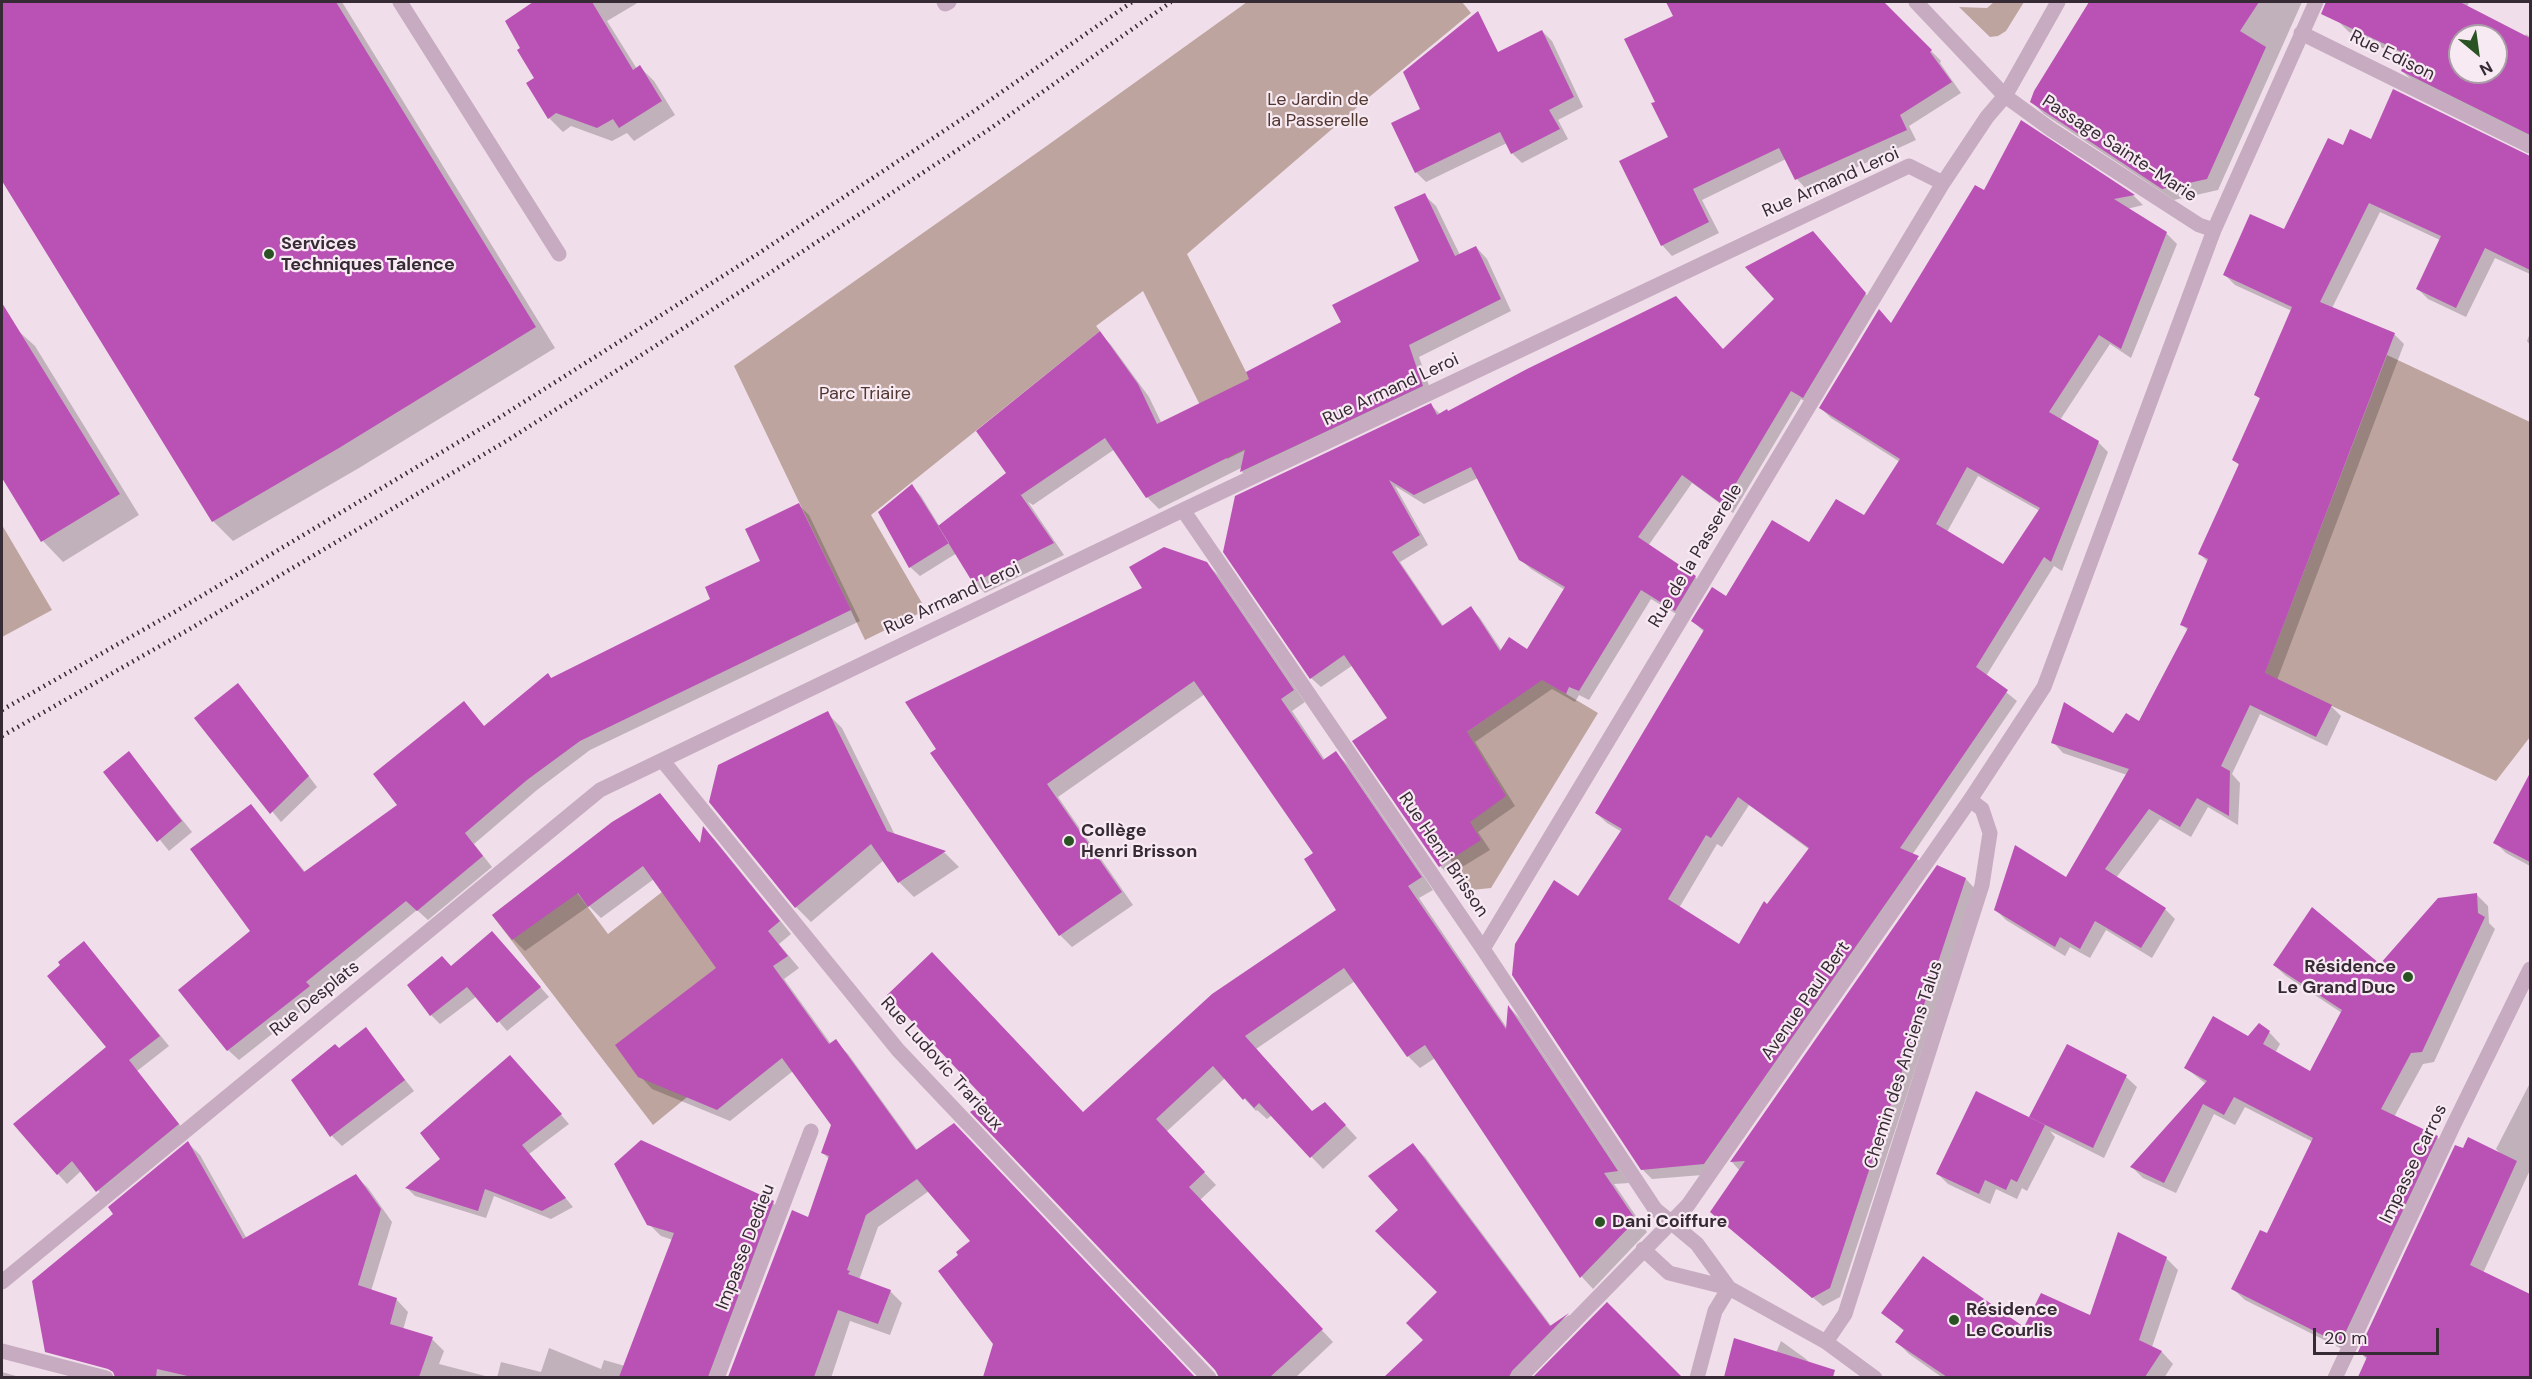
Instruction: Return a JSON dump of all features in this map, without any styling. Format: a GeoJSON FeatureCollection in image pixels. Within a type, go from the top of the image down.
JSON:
{"type":"FeatureCollection","features":[{"type":"Feature","properties":{"kind":"street"},"geometry":{"type":"LineString","coordinates":[[400,2],[559,254]]}},
{"type":"Feature","properties":{"kind":"street"},"geometry":{"type":"LineString","coordinates":[[944,2],[945,4],[949,2]]}},
{"type":"Feature","properties":{"kind":"street","name":"Passage Sainte-Marie"},"geometry":{"type":"LineString","coordinates":[[1916,2],[2005,96],[2071,143],[2199,225],[2214,230]]}},
{"type":"Feature","properties":{"kind":"street"},"geometry":{"type":"LineString","coordinates":[[1943,183],[1987,117],[2005,96],[2058,2]]}},
{"type":"Feature","properties":{"kind":"street","name":"Avenue Paul Bert"},"geometry":{"type":"LineString","coordinates":[[1519,1377],[1688,1204],[1970,800],[2044,687],[2214,230],[2316,2]]}},
{"type":"Feature","properties":{"kind":"street","name":"Rue Edison"},"geometry":{"type":"LineString","coordinates":[[2301,33],[2530,146]]}},
{"type":"Feature","properties":{"kind":"street","name":"Rue Armand Leroi"},"geometry":{"type":"LineString","coordinates":[[662,760],[1909,166],[1943,183]]}},
{"type":"Feature","properties":{"kind":"street","name":"Rue de la Passerelle"},"geometry":{"type":"LineString","coordinates":[[1483,949],[1943,183]]}},
{"type":"Feature","properties":{"kind":"street","name":"Rue Henri Brisson"},"geometry":{"type":"LineString","coordinates":[[1183,510],[1483,949],[1655,1209],[1697,1244],[1729,1288]]}},
{"type":"Feature","properties":{"kind":"street","name":"Rue Desplats"},"geometry":{"type":"LineString","coordinates":[[2,1282],[600,790],[662,760]]}},
{"type":"Feature","properties":{"kind":"street","name":"Rue Ludovic Trarieux"},"geometry":{"type":"LineString","coordinates":[[662,760],[898,1050],[1209,1377]]}},
{"type":"Feature","properties":{"kind":"street","name":"Chemin des Anciens Talus"},"geometry":{"type":"LineString","coordinates":[[1826,1342],[1845,1314],[1982,885],[1990,833],[1982,809],[1970,800]]}},
{"type":"Feature","properties":{"kind":"street","name":"Impasse Carros"},"geometry":{"type":"LineString","coordinates":[[2335,1377],[2530,969]]}},
{"type":"Feature","properties":{"kind":"street","name":"Impasse Dedieu"},"geometry":{"type":"LineString","coordinates":[[717,1377],[811,1131]]}},
{"type":"Feature","properties":{"kind":"street"},"geometry":{"type":"LineString","coordinates":[[1643,1249],[1669,1273],[1729,1288],[1826,1342],[1868,1376]]}},
{"type":"Feature","properties":{"kind":"street"},"geometry":{"type":"LineString","coordinates":[[1697,1377],[1715,1311],[1729,1288]]}},
{"type":"Feature","properties":{"kind":"street"},"geometry":{"type":"LineString","coordinates":[[2,1351],[106,1377]]}},
{"type":"Feature","properties":{"kind":"green space","name":"Parc Triaire"},"geometry":{"type":"Polygon","coordinates":[[[1247,2],[1462,2],[1471,13],[1368,98],[1187,254],[1277,434],[1227,459],[1143,291],[1096,326],[1100,331],[871,515],[926,610],[865,640],[734,366],[1247,2]]]}},
{"type":"Feature","properties":{"kind":"green space"},"geometry":{"type":"Polygon","coordinates":[[[1994,2],[2024,2],[2006,31],[1998,36],[1990,37],[1959,7],[1987,8],[1994,2]]]}},
{"type":"Feature","properties":{"kind":"green space"},"geometry":{"type":"Polygon","coordinates":[[[2387,355],[2530,422],[2530,737],[2496,781],[2264,675],[2387,355]]]}},
{"type":"Feature","properties":{"kind":"green space"},"geometry":{"type":"Polygon","coordinates":[[[2,525],[52,610],[2,637],[2,525]]]}},
{"type":"Feature","properties":{"kind":"green space"},"geometry":{"type":"Polygon","coordinates":[[[1506,658],[1598,713],[1491,888],[1471,890],[1397,782],[1505,705],[1506,658]]]}},
{"type":"Feature","properties":{"kind":"green space"},"geometry":{"type":"Polygon","coordinates":[[[557,866],[608,934],[662,892],[764,1034],[653,1125],[492,915],[557,866]]]}},
{"type":"Feature","properties":{"kind":"building","name":"Services Techniques Talence"},"geometry":{"type":"Polygon","coordinates":[[[2,2],[336,2],[536,327],[339,448],[212,522],[2,181],[2,2]]]}},
{"type":"Feature","properties":{"kind":"building"},"geometry":{"type":"Polygon","coordinates":[[[533,2],[592,2],[633,70],[640,65],[662,101],[619,128],[613,119],[597,128],[556,113],[548,119],[526,83],[534,78],[517,50],[520,48],[505,21],[533,2]]]}},
{"type":"Feature","properties":{"kind":"building"},"geometry":{"type":"Polygon","coordinates":[[[1666,2],[1884,2],[1932,50],[1930,52],[1952,82],[1900,115],[1907,130],[1795,180],[1779,148],[1693,189],[1709,222],[1661,246],[1619,161],[1668,137],[1651,103],[1655,102],[1624,39],[1673,16],[1666,2]]]}},
{"type":"Feature","properties":{"kind":"building"},"geometry":{"type":"Polygon","coordinates":[[[2089,2],[2259,2],[2240,31],[2266,47],[2207,179],[2162,189],[2030,102],[2034,91],[2089,2]]]}},
{"type":"Feature","properties":{"kind":"building"},"geometry":{"type":"Polygon","coordinates":[[[2326,2],[2460,2],[2503,24],[2448,24],[2448,84],[2508,84],[2508,27],[2530,38],[2530,135],[2401,71],[2408,55],[2321,14],[2326,2]]]}},
{"type":"Feature","properties":{"kind":"building"},"geometry":{"type":"Polygon","coordinates":[[[1478,11],[1498,52],[1542,30],[1574,97],[1549,110],[1560,129],[1511,154],[1500,132],[1415,173],[1391,123],[1420,109],[1403,72],[1478,11]]]}},
{"type":"Feature","properties":{"kind":"building"},"geometry":{"type":"Polygon","coordinates":[[[2393,89],[2530,156],[2530,270],[2485,248],[2456,308],[2416,289],[2441,236],[2369,203],[2320,302],[2395,333],[2265,673],[2332,705],[2316,737],[2250,705],[2221,766],[2230,771],[2229,816],[2197,798],[2180,827],[2149,809],[2105,869],[2166,908],[2141,948],[2095,921],[2080,949],[2060,937],[2055,947],[1994,910],[2015,845],[2066,877],[2129,769],[2051,743],[2064,702],[2113,733],[2126,713],[2139,721],[2188,628],[2180,625],[2208,559],[2198,554],[2239,464],[2232,460],[2260,398],[2254,395],[2292,307],[2223,275],[2250,214],[2284,229],[2328,138],[2343,145],[2350,129],[2371,139],[2393,89]]]}},
{"type":"Feature","properties":{"kind":"building"},"geometry":{"type":"Polygon","coordinates":[[[2021,120],[2135,195],[2114,199],[2167,232],[2121,349],[2099,335],[2049,412],[2099,441],[2051,562],[2044,557],[1976,667],[2008,690],[1900,848],[1919,856],[1704,1164],[1641,1170],[1512,975],[1515,944],[1554,880],[1578,896],[1622,829],[1595,813],[1704,630],[1691,621],[1712,587],[1726,596],[1772,520],[1809,542],[1836,499],[1864,515],[1900,459],[1819,408],[1879,309],[1891,323],[1975,185],[1984,190],[2021,120]],[[1967,467],[1936,524],[2003,564],[2040,508],[1967,467]],[[1738,797],[1711,838],[1706,835],[1668,899],[1739,944],[1764,901],[1767,904],[1809,848],[1738,797]]]}},
{"type":"Feature","properties":{"kind":"building"},"geometry":{"type":"Polygon","coordinates":[[[1425,193],[1455,256],[1476,246],[1501,299],[1409,345],[1423,386],[1240,472],[1245,449],[1146,498],[1105,438],[1021,495],[1018,491],[1054,543],[973,583],[938,526],[1006,473],[976,431],[1100,331],[1138,384],[1157,424],[1249,379],[1246,372],[1341,322],[1332,305],[1419,261],[1394,207],[1425,193]]]}},
{"type":"Feature","properties":{"kind":"building"},"geometry":{"type":"Polygon","coordinates":[[[1813,231],[1866,293],[1803,398],[1791,391],[1723,505],[1682,475],[1638,537],[1696,576],[1675,611],[1641,590],[1579,691],[1569,687],[1566,694],[1542,680],[1467,732],[1506,796],[1470,822],[1481,840],[1439,867],[1352,741],[1387,718],[1344,655],[1310,679],[1223,552],[1235,496],[1431,403],[1437,415],[1447,409],[1448,411],[1527,369],[1676,296],[1723,349],[1774,299],[1745,267],[1813,231]],[[1471,467],[1414,495],[1389,480],[1420,535],[1392,552],[1442,626],[1471,606],[1500,651],[1509,637],[1527,649],[1565,587],[1519,560],[1471,467]]]}},
{"type":"Feature","properties":{"kind":"building"},"geometry":{"type":"Polygon","coordinates":[[[2,303],[120,494],[41,542],[2,478],[2,303]]]}},
{"type":"Feature","properties":{"kind":"building"},"geometry":{"type":"Polygon","coordinates":[[[912,484],[949,543],[909,568],[878,512],[912,484]]]}},
{"type":"Feature","properties":{"kind":"building"},"geometry":{"type":"Polygon","coordinates":[[[799,503],[851,610],[580,741],[527,780],[465,833],[483,856],[417,911],[406,901],[306,982],[310,986],[227,1051],[178,990],[250,931],[190,849],[251,804],[304,872],[397,805],[373,774],[464,701],[484,726],[548,673],[551,678],[710,599],[705,587],[760,561],[745,529],[799,503]]]}},
{"type":"Feature","properties":{"kind":"building"},"geometry":{"type":"Polygon","coordinates":[[[1164,547],[1207,562],[1294,690],[1281,699],[1323,760],[1336,751],[1422,877],[1408,886],[1506,1029],[1508,1005],[1618,1171],[1604,1173],[1636,1220],[1580,1278],[1425,1045],[1407,1057],[1344,968],[1245,1036],[1312,1111],[1325,1102],[1346,1125],[1310,1158],[1259,1103],[1254,1108],[1245,1098],[1243,1100],[1213,1066],[1156,1119],[1205,1172],[1189,1187],[1323,1329],[1270,1377],[1219,1377],[1216,1371],[970,1112],[987,1101],[887,995],[932,952],[1083,1112],[1212,994],[1336,910],[1304,859],[1313,853],[1194,681],[1047,784],[1122,892],[1059,936],[930,753],[936,749],[905,702],[1142,588],[1129,567],[1164,547]]]}},
{"type":"Feature","properties":{"kind":"building"},"geometry":{"type":"Polygon","coordinates":[[[238,683],[309,776],[270,814],[194,718],[238,683]]]}},
{"type":"Feature","properties":{"kind":"building"},"geometry":{"type":"Polygon","coordinates":[[[828,711],[887,831],[946,851],[898,883],[871,844],[795,908],[709,802],[718,765],[828,711]]]}},
{"type":"Feature","properties":{"kind":"building"},"geometry":{"type":"Polygon","coordinates":[[[129,751],[182,821],[157,842],[103,772],[129,751]]]}},
{"type":"Feature","properties":{"kind":"building"},"geometry":{"type":"Polygon","coordinates":[[[2530,773],[2530,862],[2493,843],[2530,773]]]}},
{"type":"Feature","properties":{"kind":"building"},"geometry":{"type":"Polygon","coordinates":[[[660,793],[700,843],[703,826],[780,921],[768,931],[788,956],[773,966],[829,1044],[836,1039],[916,1150],[954,1123],[1195,1377],[983,1377],[993,1344],[938,1271],[958,1255],[956,1252],[970,1241],[917,1179],[866,1215],[847,1270],[850,1271],[848,1274],[891,1290],[878,1324],[838,1310],[814,1377],[728,1377],[792,1210],[808,1217],[829,1156],[821,1153],[831,1125],[782,1058],[717,1110],[638,1077],[615,1045],[716,968],[643,866],[588,907],[578,893],[512,940],[492,915],[612,822],[660,793]]]}},
{"type":"Feature","properties":{"kind":"building"},"geometry":{"type":"Polygon","coordinates":[[[1937,865],[1966,878],[1830,1288],[1812,1298],[1710,1212],[1745,1161],[1730,1162],[1937,865]]]}},
{"type":"Feature","properties":{"kind":"building"},"geometry":{"type":"Polygon","coordinates":[[[2477,893],[2478,913],[2485,917],[2422,1052],[2411,1053],[2381,1109],[2438,1136],[2340,1344],[2231,1289],[2260,1230],[2267,1233],[2313,1138],[2234,1097],[2224,1115],[2203,1104],[2164,1183],[2130,1167],[2207,1081],[2184,1068],[2213,1016],[2248,1036],[2259,1023],[2270,1031],[2263,1044],[2310,1071],[2342,1010],[2273,965],[2312,907],[2380,964],[2438,898],[2477,893]]]}},
{"type":"Feature","properties":{"kind":"building"},"geometry":{"type":"Polygon","coordinates":[[[492,931],[541,987],[497,1023],[467,987],[430,1016],[407,985],[442,956],[451,966],[492,931]]]}},
{"type":"Feature","properties":{"kind":"building"},"geometry":{"type":"Polygon","coordinates":[[[84,941],[160,1036],[129,1060],[179,1124],[96,1192],[72,1161],[57,1175],[13,1124],[106,1047],[47,976],[60,965],[58,962],[84,941]]]}},
{"type":"Feature","properties":{"kind":"building"},"geometry":{"type":"Polygon","coordinates":[[[366,1027],[405,1080],[330,1137],[291,1080],[335,1044],[339,1048],[366,1027]]]}},
{"type":"Feature","properties":{"kind":"building"},"geometry":{"type":"Polygon","coordinates":[[[2067,1044],[2127,1075],[2093,1148],[2029,1117],[2067,1044]]]}},
{"type":"Feature","properties":{"kind":"building"},"geometry":{"type":"Polygon","coordinates":[[[510,1055],[562,1114],[522,1145],[566,1198],[542,1211],[485,1189],[478,1211],[405,1188],[440,1159],[420,1133],[510,1055]]]}},
{"type":"Feature","properties":{"kind":"building"},"geometry":{"type":"Polygon","coordinates":[[[1976,1091],[2045,1125],[2017,1182],[2011,1179],[2006,1190],[1985,1180],[1979,1194],[1936,1174],[1976,1091]]]}},
{"type":"Feature","properties":{"kind":"building"},"geometry":{"type":"Polygon","coordinates":[[[2468,1137],[2517,1161],[2470,1265],[2530,1294],[2530,1377],[2358,1377],[2367,1357],[2358,1352],[2455,1145],[2463,1148],[2468,1137]]]}},
{"type":"Feature","properties":{"kind":"building"},"geometry":{"type":"Polygon","coordinates":[[[641,1140],[774,1201],[708,1377],[619,1377],[674,1233],[647,1225],[614,1164],[641,1140]]]}},
{"type":"Feature","properties":{"kind":"building"},"geometry":{"type":"Polygon","coordinates":[[[188,1141],[243,1239],[356,1174],[381,1209],[358,1285],[397,1298],[390,1324],[433,1337],[419,1377],[192,1377],[157,1369],[156,1377],[115,1377],[108,1369],[45,1352],[32,1281],[113,1214],[108,1207],[188,1141]]]}},
{"type":"Feature","properties":{"kind":"building"},"geometry":{"type":"Polygon","coordinates":[[[1413,1143],[1550,1326],[1569,1313],[1512,1371],[1509,1377],[1384,1377],[1423,1340],[1406,1323],[1437,1292],[1375,1231],[1398,1210],[1368,1176],[1413,1143]]]}},
{"type":"Feature","properties":{"kind":"building"},"geometry":{"type":"Polygon","coordinates":[[[2118,1232],[2167,1257],[2139,1340],[2162,1351],[2145,1377],[1947,1377],[1895,1342],[1904,1330],[1881,1313],[1923,1256],[2024,1327],[2041,1293],[2090,1315],[2118,1232]]]}},
{"type":"Feature","properties":{"kind":"building"},"geometry":{"type":"Polygon","coordinates":[[[1607,1302],[1682,1377],[1533,1377],[1607,1302]]]}},
{"type":"Feature","properties":{"kind":"building"},"geometry":{"type":"Polygon","coordinates":[[[1734,1338],[1835,1370],[1833,1377],[1724,1377],[1734,1338]]]}},
{"type":"Feature","properties":{"kind":"railway"},"geometry":{"type":"LineString","coordinates":[[2,710],[178,610],[497,419],[756,255],[977,109],[1132,2]]}},
{"type":"Feature","properties":{"kind":"railway"},"geometry":{"type":"LineString","coordinates":[[2,736],[188,630],[508,440],[988,130],[1171,2]]}},
{"type":"Feature","properties":{"kind":"place","name":"Services Techniques Talence"},"geometry":{"type":"Point","coordinates":[269,254]}},
{"type":"Feature","properties":{"kind":"place","name":"Collège Henri Brisson"},"geometry":{"type":"Point","coordinates":[1069,841]}},
{"type":"Feature","properties":{"kind":"place","name":"Résidence Le Grand Duc"},"geometry":{"type":"Point","coordinates":[2408,977]}},
{"type":"Feature","properties":{"kind":"place","name":"Dani Coiffure"},"geometry":{"type":"Point","coordinates":[1600,1222]}},
{"type":"Feature","properties":{"kind":"place","name":"Résidence Le Courlis"},"geometry":{"type":"Point","coordinates":[1954,1320]}},
{"type":"Feature","properties":{"kind":"park label","name":"Le Jardin de la Passerelle"},"geometry":{"type":"Point","coordinates":[1318,110]}}]}
